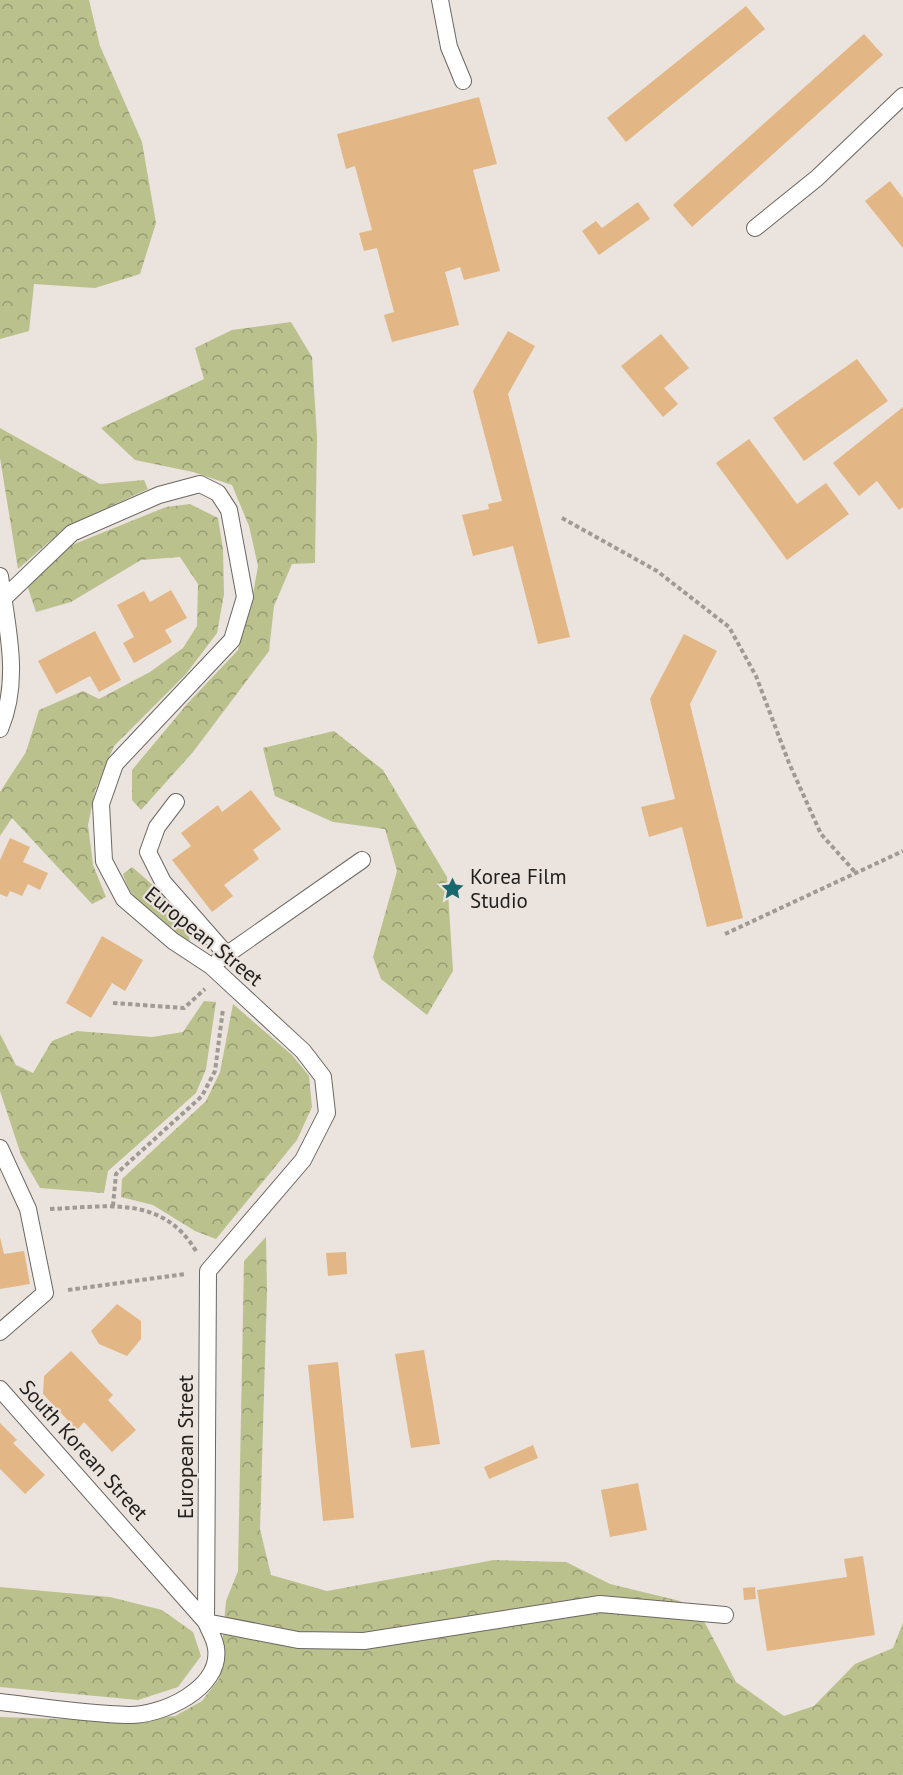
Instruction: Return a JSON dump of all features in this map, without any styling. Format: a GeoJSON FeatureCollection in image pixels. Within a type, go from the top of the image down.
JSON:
{"type":"FeatureCollection","features":[{"type":"Feature","properties":{"kind":"lane"},"geometry":{"type":"LineString","coordinates":[[440,0],[449,47],[463,81]]}},
{"type":"Feature","properties":{"kind":"lane"},"geometry":{"type":"LineString","coordinates":[[755,228],[817,178],[903,96]]}},
{"type":"Feature","properties":{"kind":"lane","name":"European Street"},"geometry":{"type":"LineString","coordinates":[[3,599],[72,533],[159,495],[200,484],[218,493],[229,510],[245,597],[232,640],[115,764],[101,804],[104,861],[124,899],[173,942],[211,966],[303,1051],[322,1077],[327,1113],[303,1160],[208,1271],[206,1622]]}},
{"type":"Feature","properties":{"kind":"lane"},"geometry":{"type":"LineString","coordinates":[[0,576],[9,708],[0,729]]}},
{"type":"Feature","properties":{"kind":"lane"},"geometry":{"type":"LineString","coordinates":[[176,802],[157,827],[148,852],[163,882],[227,955]]}},
{"type":"Feature","properties":{"kind":"lane"},"geometry":{"type":"LineString","coordinates":[[211,966],[362,860]]}},
{"type":"Feature","properties":{"kind":"lane"},"geometry":{"type":"LineString","coordinates":[[0,1148],[28,1209],[45,1293],[0,1332]]}},
{"type":"Feature","properties":{"kind":"lane","name":"South Korean Street"},"geometry":{"type":"LineString","coordinates":[[0,1389],[206,1622]]}},
{"type":"Feature","properties":{"kind":"lane"},"geometry":{"type":"LineString","coordinates":[[206,1622],[298,1640],[364,1641],[600,1604],[725,1615]]}},
{"type":"Feature","properties":{"kind":"lane"},"geometry":{"type":"LineString","coordinates":[[0,1702],[130,1716],[164,1708],[193,1695],[211,1674],[216,1649],[206,1622]]}},
{"type":"Feature","properties":{"kind":"path"},"geometry":{"type":"LineString","coordinates":[[562,518],[657,571],[729,627],[756,676],[789,763],[821,834],[855,872]]}},
{"type":"Feature","properties":{"kind":"path"},"geometry":{"type":"LineString","coordinates":[[725,934],[903,851]]}},
{"type":"Feature","properties":{"kind":"path"},"geometry":{"type":"LineString","coordinates":[[113,1003],[184,1008],[209,985],[227,981],[215,1071],[202,1096],[116,1174],[113,1206]]}},
{"type":"Feature","properties":{"kind":"path"},"geometry":{"type":"LineString","coordinates":[[28,1209],[131,1205],[164,1218],[190,1241],[208,1271],[45,1293]]}},
{"type":"Feature","properties":{"kind":"green space"},"geometry":{"type":"Polygon","coordinates":[[[0,0],[89,0],[100,46],[142,142],[156,223],[140,274],[95,288],[34,284],[29,331],[0,339],[0,0]]]}},
{"type":"Feature","properties":{"kind":"green space"},"geometry":{"type":"Polygon","coordinates":[[[291,322],[312,357],[317,437],[315,563],[292,564],[274,606],[269,651],[193,752],[141,810],[132,800],[132,770],[188,703],[238,650],[251,605],[258,566],[249,526],[232,485],[193,472],[135,460],[101,428],[204,379],[195,348],[232,330],[291,322]]]}},
{"type":"Feature","properties":{"kind":"green space"},"geometry":{"type":"Polygon","coordinates":[[[0,428],[100,484],[144,480],[148,489],[66,527],[18,569],[0,458],[0,428]]]}},
{"type":"Feature","properties":{"kind":"green space"},"geometry":{"type":"Polygon","coordinates":[[[190,504],[218,518],[223,549],[224,594],[217,633],[186,674],[114,746],[95,791],[88,825],[93,865],[106,897],[92,904],[12,818],[0,836],[0,792],[26,752],[39,710],[83,691],[99,699],[150,672],[183,648],[197,626],[198,584],[180,557],[141,560],[71,602],[36,612],[27,585],[67,547],[166,507],[190,504]]]}},
{"type":"Feature","properties":{"kind":"green space"},"geometry":{"type":"Polygon","coordinates":[[[334,731],[383,770],[447,877],[453,971],[427,1015],[381,979],[373,957],[397,871],[385,829],[333,822],[275,796],[263,748],[334,731]]]}},
{"type":"Feature","properties":{"kind":"green space"},"geometry":{"type":"Polygon","coordinates":[[[132,867],[160,892],[176,911],[188,933],[191,945],[160,923],[134,896],[123,874],[132,867]]]}},
{"type":"Feature","properties":{"kind":"green space"},"geometry":{"type":"Polygon","coordinates":[[[204,1001],[216,1002],[206,1069],[196,1093],[108,1171],[104,1193],[40,1188],[21,1155],[0,1091],[0,1034],[16,1065],[33,1073],[52,1041],[77,1031],[152,1037],[183,1032],[204,1001]]]}},
{"type":"Feature","properties":{"kind":"green space"},"geometry":{"type":"Polygon","coordinates":[[[233,1004],[292,1055],[309,1076],[312,1107],[297,1140],[216,1239],[195,1231],[153,1205],[121,1197],[122,1179],[206,1101],[220,1072],[233,1004]]]}},
{"type":"Feature","properties":{"kind":"green space"},"geometry":{"type":"Polygon","coordinates":[[[266,1237],[267,1291],[260,1529],[271,1575],[327,1591],[494,1560],[566,1562],[610,1584],[680,1601],[705,1623],[736,1682],[784,1716],[814,1706],[855,1664],[893,1648],[903,1623],[903,1775],[0,1775],[0,1717],[123,1721],[175,1716],[202,1701],[219,1679],[226,1601],[238,1571],[244,1261],[266,1237]]]}},
{"type":"Feature","properties":{"kind":"green space"},"geometry":{"type":"Polygon","coordinates":[[[0,1587],[110,1597],[162,1610],[193,1632],[201,1656],[178,1687],[138,1700],[0,1687],[0,1587]]]}},
{"type":"Feature","properties":{"kind":"building"},"geometry":{"type":"Polygon","coordinates":[[[746,6],[765,29],[626,142],[607,118],[746,6]]]}},
{"type":"Feature","properties":{"kind":"building"},"geometry":{"type":"Polygon","coordinates":[[[864,34],[883,55],[692,227],[673,205],[864,34]]]}},
{"type":"Feature","properties":{"kind":"building"},"geometry":{"type":"Polygon","coordinates":[[[479,97],[497,164],[473,170],[500,271],[464,280],[460,267],[445,272],[459,325],[392,342],[384,315],[394,312],[377,248],[364,251],[359,233],[372,230],[355,166],[346,169],[337,134],[479,97]]]}},
{"type":"Feature","properties":{"kind":"building"},"geometry":{"type":"Polygon","coordinates":[[[890,181],[903,198],[903,248],[865,201],[890,181]]]}},
{"type":"Feature","properties":{"kind":"building"},"geometry":{"type":"Polygon","coordinates":[[[638,202],[650,219],[599,255],[582,231],[596,221],[602,228],[638,202]]]}},
{"type":"Feature","properties":{"kind":"building"},"geometry":{"type":"Polygon","coordinates":[[[508,331],[535,346],[508,394],[570,637],[538,644],[513,546],[473,556],[462,515],[489,509],[488,504],[502,501],[473,391],[508,331]]]}},
{"type":"Feature","properties":{"kind":"building"},"geometry":{"type":"Polygon","coordinates":[[[661,334],[689,368],[664,388],[678,404],[663,417],[621,366],[661,334]]]}},
{"type":"Feature","properties":{"kind":"building"},"geometry":{"type":"Polygon","coordinates":[[[857,359],[888,401],[804,461],[773,418],[857,359]]]}},
{"type":"Feature","properties":{"kind":"building"},"geometry":{"type":"Polygon","coordinates":[[[903,407],[903,507],[899,510],[877,481],[859,496],[833,463],[903,407]]]}},
{"type":"Feature","properties":{"kind":"building"},"geometry":{"type":"Polygon","coordinates":[[[749,439],[797,504],[826,483],[849,514],[787,560],[716,463],[749,439]]]}},
{"type":"Feature","properties":{"kind":"building"},"geometry":{"type":"Polygon","coordinates":[[[171,590],[187,618],[165,630],[172,642],[134,663],[123,643],[134,637],[117,605],[144,591],[150,602],[171,590]]]}},
{"type":"Feature","properties":{"kind":"building"},"geometry":{"type":"Polygon","coordinates":[[[95,631],[121,680],[99,692],[90,676],[56,694],[38,661],[95,631]]]}},
{"type":"Feature","properties":{"kind":"building"},"geometry":{"type":"Polygon","coordinates":[[[684,634],[717,651],[690,704],[743,918],[707,927],[682,827],[649,837],[641,807],[675,799],[650,699],[684,634]]]}},
{"type":"Feature","properties":{"kind":"building"},"geometry":{"type":"Polygon","coordinates":[[[251,790],[281,829],[253,850],[259,859],[224,885],[233,896],[212,912],[172,860],[191,846],[181,833],[218,805],[222,812],[251,790]]]}},
{"type":"Feature","properties":{"kind":"building"},"geometry":{"type":"Polygon","coordinates":[[[10,838],[30,847],[23,862],[48,873],[40,890],[28,884],[22,896],[10,891],[7,897],[0,894],[0,860],[10,838]]]}},
{"type":"Feature","properties":{"kind":"building"},"geometry":{"type":"Polygon","coordinates":[[[102,936],[143,960],[125,991],[112,983],[91,1018],[66,1003],[102,936]]]}},
{"type":"Feature","properties":{"kind":"building"},"geometry":{"type":"Polygon","coordinates":[[[0,1237],[4,1254],[24,1251],[30,1284],[0,1289],[0,1237]]]}},
{"type":"Feature","properties":{"kind":"building"},"geometry":{"type":"Polygon","coordinates":[[[346,1252],[347,1274],[328,1276],[326,1253],[346,1252]]]}},
{"type":"Feature","properties":{"kind":"building"},"geometry":{"type":"Polygon","coordinates":[[[117,1304],[141,1321],[141,1339],[127,1356],[99,1344],[91,1331],[117,1304]]]}},
{"type":"Feature","properties":{"kind":"building"},"geometry":{"type":"Polygon","coordinates":[[[424,1350],[440,1444],[411,1448],[395,1354],[424,1350]]]}},
{"type":"Feature","properties":{"kind":"building"},"geometry":{"type":"Polygon","coordinates":[[[71,1351],[113,1395],[108,1400],[136,1430],[112,1452],[84,1422],[77,1430],[43,1394],[44,1376],[71,1351]]]}},
{"type":"Feature","properties":{"kind":"building"},"geometry":{"type":"Polygon","coordinates":[[[338,1362],[354,1518],[323,1521],[308,1365],[338,1362]]]}},
{"type":"Feature","properties":{"kind":"building"},"geometry":{"type":"Polygon","coordinates":[[[0,1423],[17,1440],[13,1443],[45,1475],[25,1494],[0,1469],[0,1423]]]}},
{"type":"Feature","properties":{"kind":"building"},"geometry":{"type":"Polygon","coordinates":[[[533,1445],[538,1458],[489,1479],[484,1467],[533,1445]]]}},
{"type":"Feature","properties":{"kind":"building"},"geometry":{"type":"Polygon","coordinates":[[[638,1483],[647,1530],[610,1537],[601,1490],[638,1483]]]}},
{"type":"Feature","properties":{"kind":"building"},"geometry":{"type":"Polygon","coordinates":[[[863,1556],[875,1635],[767,1651],[757,1590],[847,1577],[844,1559],[863,1556]]]}},
{"type":"Feature","properties":{"kind":"building"},"geometry":{"type":"Polygon","coordinates":[[[755,1587],[756,1599],[744,1600],[743,1588],[755,1587]]]}},
{"type":"Feature","properties":{"kind":"place","name":"Korea Film Studio"},"geometry":{"type":"Point","coordinates":[452,888]}}]}
